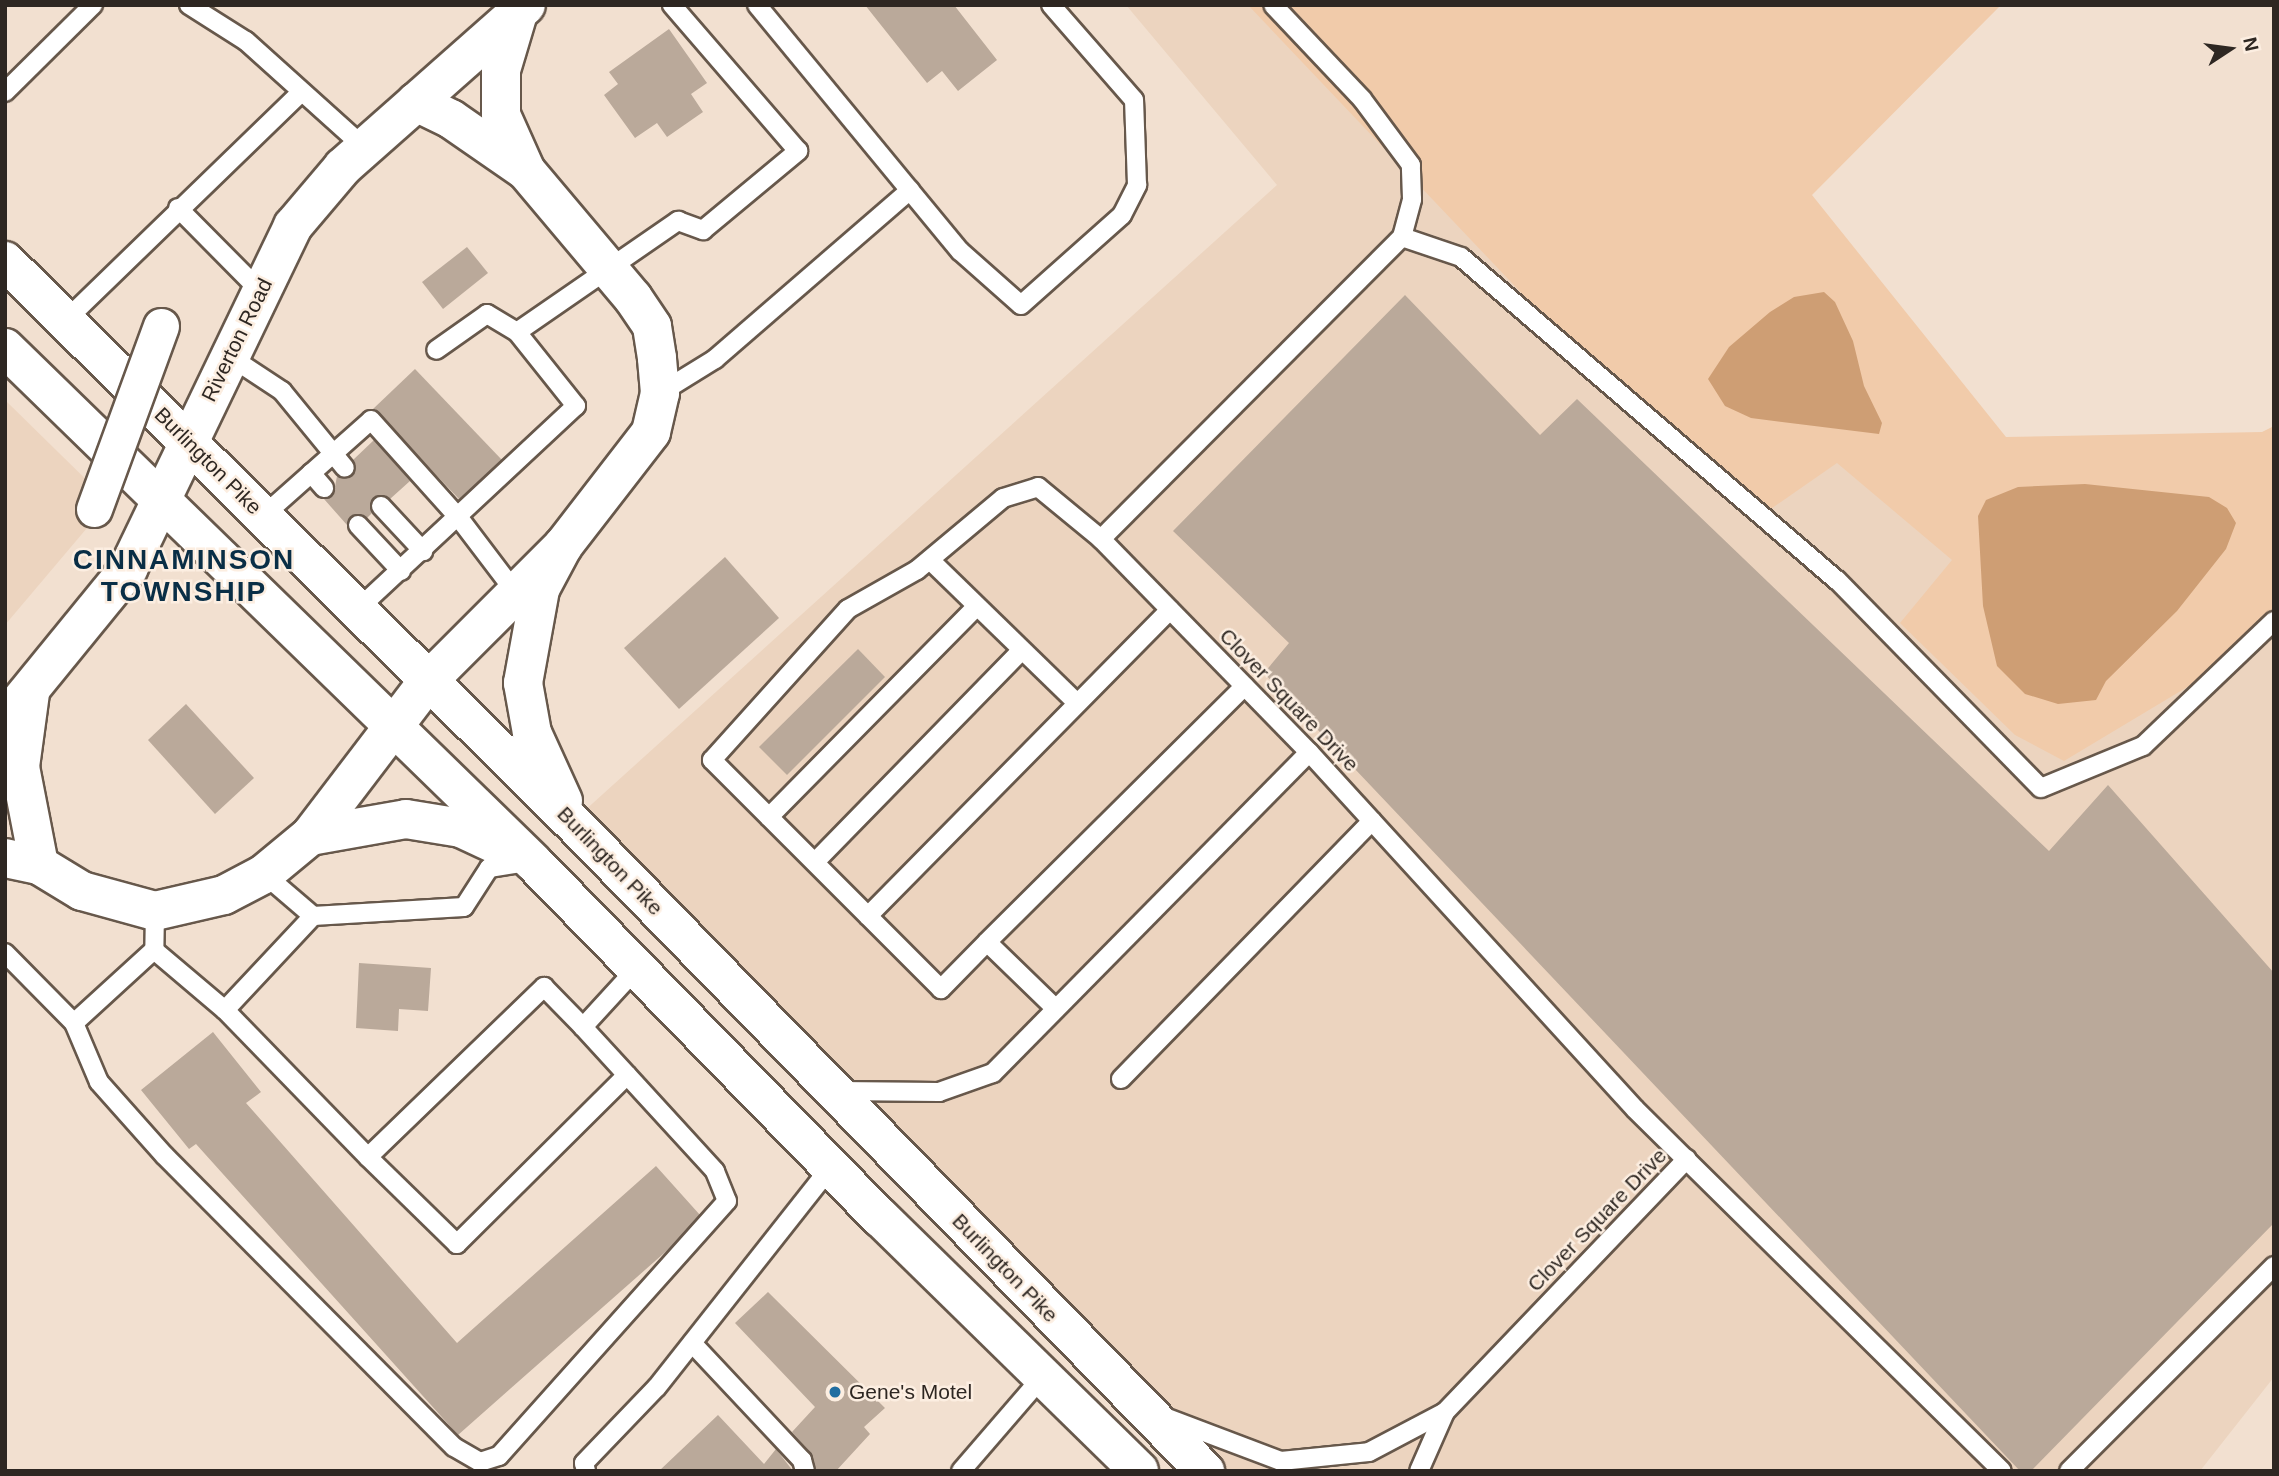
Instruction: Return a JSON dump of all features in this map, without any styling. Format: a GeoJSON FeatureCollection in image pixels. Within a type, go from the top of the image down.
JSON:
{"type":"FeatureCollection","features":[{"type":"Feature","properties":{"kind":"main road"},"geometry":{"type":"LineString","coordinates":[[522,9],[501,70],[501,115],[526,171]]}},
{"type":"Feature","properties":{"kind":"main road","name":"Riverton Road"},"geometry":{"type":"LineString","coordinates":[[18,707],[128,569],[187,441],[293,226],[365,148],[522,9]]}},
{"type":"Feature","properties":{"kind":"main road"},"geometry":{"type":"LineString","coordinates":[[18,707],[22,861],[82,891],[155,911],[193,906],[264,874],[310,836],[429,680],[563,546],[652,432],[660,394],[652,326],[611,270],[526,171],[451,119],[416,103]]}},
{"type":"Feature","properties":{"kind":"main road","name":"Burlington Pike"},"geometry":{"type":"LineString","coordinates":[[5,261],[572,822],[1205,1471]]}},
{"type":"Feature","properties":{"kind":"main road"},"geometry":{"type":"LineString","coordinates":[[5,348],[160,502],[533,862],[831,1167],[1139,1471]]}},
{"type":"Feature","properties":{"kind":"main road"},"geometry":{"type":"LineString","coordinates":[[563,546],[540,589],[523,683],[532,733],[572,822]]}},
{"type":"Feature","properties":{"kind":"main road"},"geometry":{"type":"LineString","coordinates":[[310,836],[407,819],[461,828],[533,862]]}},
{"type":"Feature","properties":{"kind":"street"},"geometry":{"type":"LineString","coordinates":[[94,509],[161,326]]}},
{"type":"Feature","properties":{"kind":"lane"},"geometry":{"type":"LineString","coordinates":[[5,92],[93,5]]}},
{"type":"Feature","properties":{"kind":"lane"},"geometry":{"type":"LineString","coordinates":[[189,5],[246,41],[365,148]]}},
{"type":"Feature","properties":{"kind":"lane"},"geometry":{"type":"LineString","coordinates":[[517,332],[678,222],[703,230],[798,151],[672,5]]}},
{"type":"Feature","properties":{"kind":"lane"},"geometry":{"type":"LineString","coordinates":[[757,5],[960,251],[1021,306],[1122,215],[1137,186],[1134,100],[1051,5]]}},
{"type":"Feature","properties":{"kind":"lane"},"geometry":{"type":"LineString","coordinates":[[1101,539],[1402,237],[1412,200],[1412,165],[1362,99],[1273,5]]}},
{"type":"Feature","properties":{"kind":"lane"},"geometry":{"type":"LineString","coordinates":[[65,320],[301,92]]}},
{"type":"Feature","properties":{"kind":"lane"},"geometry":{"type":"LineString","coordinates":[[660,394],[716,359],[910,190]]}},
{"type":"Feature","properties":{"kind":"lane"},"geometry":{"type":"LineString","coordinates":[[178,208],[260,291]]}},
{"type":"Feature","properties":{"kind":"lane"},"geometry":{"type":"LineString","coordinates":[[1402,237],[1461,257],[1837,580],[2041,788],[2143,746],[2274,621]]}},
{"type":"Feature","properties":{"kind":"lane"},"geometry":{"type":"LineString","coordinates":[[358,610],[576,406],[517,332],[487,314],[436,350]]}},
{"type":"Feature","properties":{"kind":"lane"},"geometry":{"type":"LineString","coordinates":[[229,356],[282,391],[345,468]]}},
{"type":"Feature","properties":{"kind":"lane"},"geometry":{"type":"LineString","coordinates":[[263,516],[371,420],[459,518],[516,593]]}},
{"type":"Feature","properties":{"kind":"lane"},"geometry":{"type":"LineString","coordinates":[[311,473],[324,488]]}},
{"type":"Feature","properties":{"kind":"lane","name":"Clover Square Drive"},"geometry":{"type":"LineString","coordinates":[[769,817],[712,760],[848,608],[930,560],[1020,488],[1038,486],[1101,539],[1309,752],[1687,1159],[1445,1412],[1369,1452],[1281,1461],[1142,1409]]}},
{"type":"Feature","properties":{"kind":"lane"},"geometry":{"type":"LineString","coordinates":[[381,506],[423,551]]}},
{"type":"Feature","properties":{"kind":"lane"},"geometry":{"type":"LineString","coordinates":[[358,525],[401,570]]}},
{"type":"Feature","properties":{"kind":"lane"},"geometry":{"type":"LineString","coordinates":[[930,560],[975,608],[1075,701]]}},
{"type":"Feature","properties":{"kind":"lane"},"geometry":{"type":"LineString","coordinates":[[975,608],[769,817],[942,989],[1245,686]]}},
{"type":"Feature","properties":{"kind":"lane"},"geometry":{"type":"LineString","coordinates":[[868,916],[1075,701],[1170,610]]}},
{"type":"Feature","properties":{"kind":"lane"},"geometry":{"type":"LineString","coordinates":[[816,863],[1021,651]]}},
{"type":"Feature","properties":{"kind":"lane"},"geometry":{"type":"LineString","coordinates":[[834,1091],[939,1092],[993,1073],[1054,1007],[1309,752]]}},
{"type":"Feature","properties":{"kind":"lane"},"geometry":{"type":"LineString","coordinates":[[1121,1079],[1372,821]]}},
{"type":"Feature","properties":{"kind":"lane"},"geometry":{"type":"LineString","coordinates":[[225,1010],[313,916],[464,907],[489,868],[533,862]]}},
{"type":"Feature","properties":{"kind":"lane"},"geometry":{"type":"LineString","coordinates":[[264,874],[313,916]]}},
{"type":"Feature","properties":{"kind":"lane"},"geometry":{"type":"LineString","coordinates":[[74,1023],[154,950],[155,911]]}},
{"type":"Feature","properties":{"kind":"lane"},"geometry":{"type":"LineString","coordinates":[[987,942],[1054,1007]]}},
{"type":"Feature","properties":{"kind":"lane"},"geometry":{"type":"LineString","coordinates":[[154,950],[225,1010],[457,1244],[627,1075]]}},
{"type":"Feature","properties":{"kind":"lane"},"geometry":{"type":"LineString","coordinates":[[5,953],[74,1023],[99,1082],[165,1156],[454,1447],[480,1462],[499,1456],[727,1200],[715,1171],[544,987],[368,1157]]}},
{"type":"Feature","properties":{"kind":"lane"},"geometry":{"type":"LineString","coordinates":[[583,1027],[637,968]]}},
{"type":"Feature","properties":{"kind":"lane"},"geometry":{"type":"LineString","coordinates":[[1687,1159],[2002,1471]]}},
{"type":"Feature","properties":{"kind":"lane"},"geometry":{"type":"LineString","coordinates":[[586,1471],[584,1463],[692,1343],[831,1167]]}},
{"type":"Feature","properties":{"kind":"lane"},"geometry":{"type":"LineString","coordinates":[[2068,1471],[2274,1266]]}},
{"type":"Feature","properties":{"kind":"lane"},"geometry":{"type":"LineString","coordinates":[[692,1343],[802,1460],[805,1471]]}},
{"type":"Feature","properties":{"kind":"lane"},"geometry":{"type":"LineString","coordinates":[[963,1469],[1043,1376]]}},
{"type":"Feature","properties":{"kind":"lane","name":"Clover Square Drive"},"geometry":{"type":"LineString","coordinates":[[1419,1471],[1445,1412]]}},
{"type":"Feature","properties":{"kind":"shaded area"},"geometry":{"type":"Polygon","coordinates":[[[1126,5],[1303,5],[1673,400],[2274,496],[2274,1377],[2200,1471],[1205,1471],[572,822],[1277,185],[1126,5]]]}},
{"type":"Feature","properties":{"kind":"shaded area"},"geometry":{"type":"Polygon","coordinates":[[[1248,5],[2001,5],[1812,195],[2006,437],[2262,432],[2274,426],[2274,635],[2064,761],[2015,735],[1900,623],[1952,560],[1837,463],[1762,515],[1622,399],[1248,5]]]}},
{"type":"Feature","properties":{"kind":"shaded area"},"geometry":{"type":"Polygon","coordinates":[[[1824,292],[1835,302],[1853,341],[1864,386],[1882,423],[1879,434],[1751,418],[1725,406],[1708,379],[1729,347],[1770,312],[1794,297],[1824,292]]]}},
{"type":"Feature","properties":{"kind":"shaded area"},"geometry":{"type":"Polygon","coordinates":[[[5,400],[109,502],[5,625],[5,400]]]}},
{"type":"Feature","properties":{"kind":"shaded area"},"geometry":{"type":"Polygon","coordinates":[[[2085,484],[2209,497],[2227,508],[2236,523],[2226,549],[2177,611],[2106,681],[2096,700],[2058,704],[2025,694],[1997,666],[1983,606],[1978,516],[1986,500],[2018,487],[2085,484]]]}},
{"type":"Feature","properties":{"kind":"building"},"geometry":{"type":"Polygon","coordinates":[[[865,5],[954,5],[997,60],[958,91],[942,71],[927,83],[865,5]]]}},
{"type":"Feature","properties":{"kind":"building"},"geometry":{"type":"Polygon","coordinates":[[[669,29],[707,83],[691,94],[703,112],[667,137],[657,123],[635,138],[604,95],[618,84],[609,72],[669,29]]]}},
{"type":"Feature","properties":{"kind":"building"},"geometry":{"type":"Polygon","coordinates":[[[467,247],[488,273],[443,309],[422,282],[467,247]]]}},
{"type":"Feature","properties":{"kind":"building"},"geometry":{"type":"Polygon","coordinates":[[[1405,295],[1540,435],[1577,399],[2049,851],[2108,785],[2274,973],[2274,1223],[2031,1471],[2020,1471],[1264,673],[1289,643],[1173,531],[1405,295]]]}},
{"type":"Feature","properties":{"kind":"building"},"geometry":{"type":"Polygon","coordinates":[[[415,369],[502,460],[459,499],[373,409],[415,369]]]}},
{"type":"Feature","properties":{"kind":"building"},"geometry":{"type":"Polygon","coordinates":[[[374,440],[410,481],[390,499],[374,497],[372,513],[367,518],[355,514],[347,525],[324,499],[334,492],[337,476],[353,476],[353,460],[374,440]]]}},
{"type":"Feature","properties":{"kind":"building"},"geometry":{"type":"Polygon","coordinates":[[[725,557],[779,618],[679,709],[624,648],[725,557]]]}},
{"type":"Feature","properties":{"kind":"building"},"geometry":{"type":"Polygon","coordinates":[[[858,649],[885,677],[787,775],[759,747],[858,649]]]}},
{"type":"Feature","properties":{"kind":"building"},"geometry":{"type":"Polygon","coordinates":[[[186,704],[254,778],[215,814],[148,740],[186,704]]]}},
{"type":"Feature","properties":{"kind":"building"},"geometry":{"type":"Polygon","coordinates":[[[359,963],[431,968],[428,1011],[399,1009],[398,1031],[356,1028],[359,963]]]}},
{"type":"Feature","properties":{"kind":"building"},"geometry":{"type":"Polygon","coordinates":[[[213,1032],[261,1092],[246,1103],[457,1343],[656,1166],[700,1215],[671,1247],[458,1435],[196,1144],[189,1149],[141,1090],[213,1032]]]}},
{"type":"Feature","properties":{"kind":"building","name":"Gene's Motel"},"geometry":{"type":"Polygon","coordinates":[[[768,1292],[885,1408],[864,1427],[870,1434],[836,1471],[816,1471],[811,1453],[792,1432],[815,1407],[735,1323],[768,1292]]]}},
{"type":"Feature","properties":{"kind":"building"},"geometry":{"type":"Polygon","coordinates":[[[718,1415],[764,1464],[776,1449],[793,1471],[659,1471],[718,1415]]]}},
{"type":"Feature","properties":{"kind":"place","name":"Gene's Motel"},"geometry":{"type":"Point","coordinates":[835,1392]}},
{"type":"Feature","properties":{"kind":"district","name":"CINNAMINSON TOWNSHIP"},"geometry":{"type":"Point","coordinates":[184,576]}}]}
